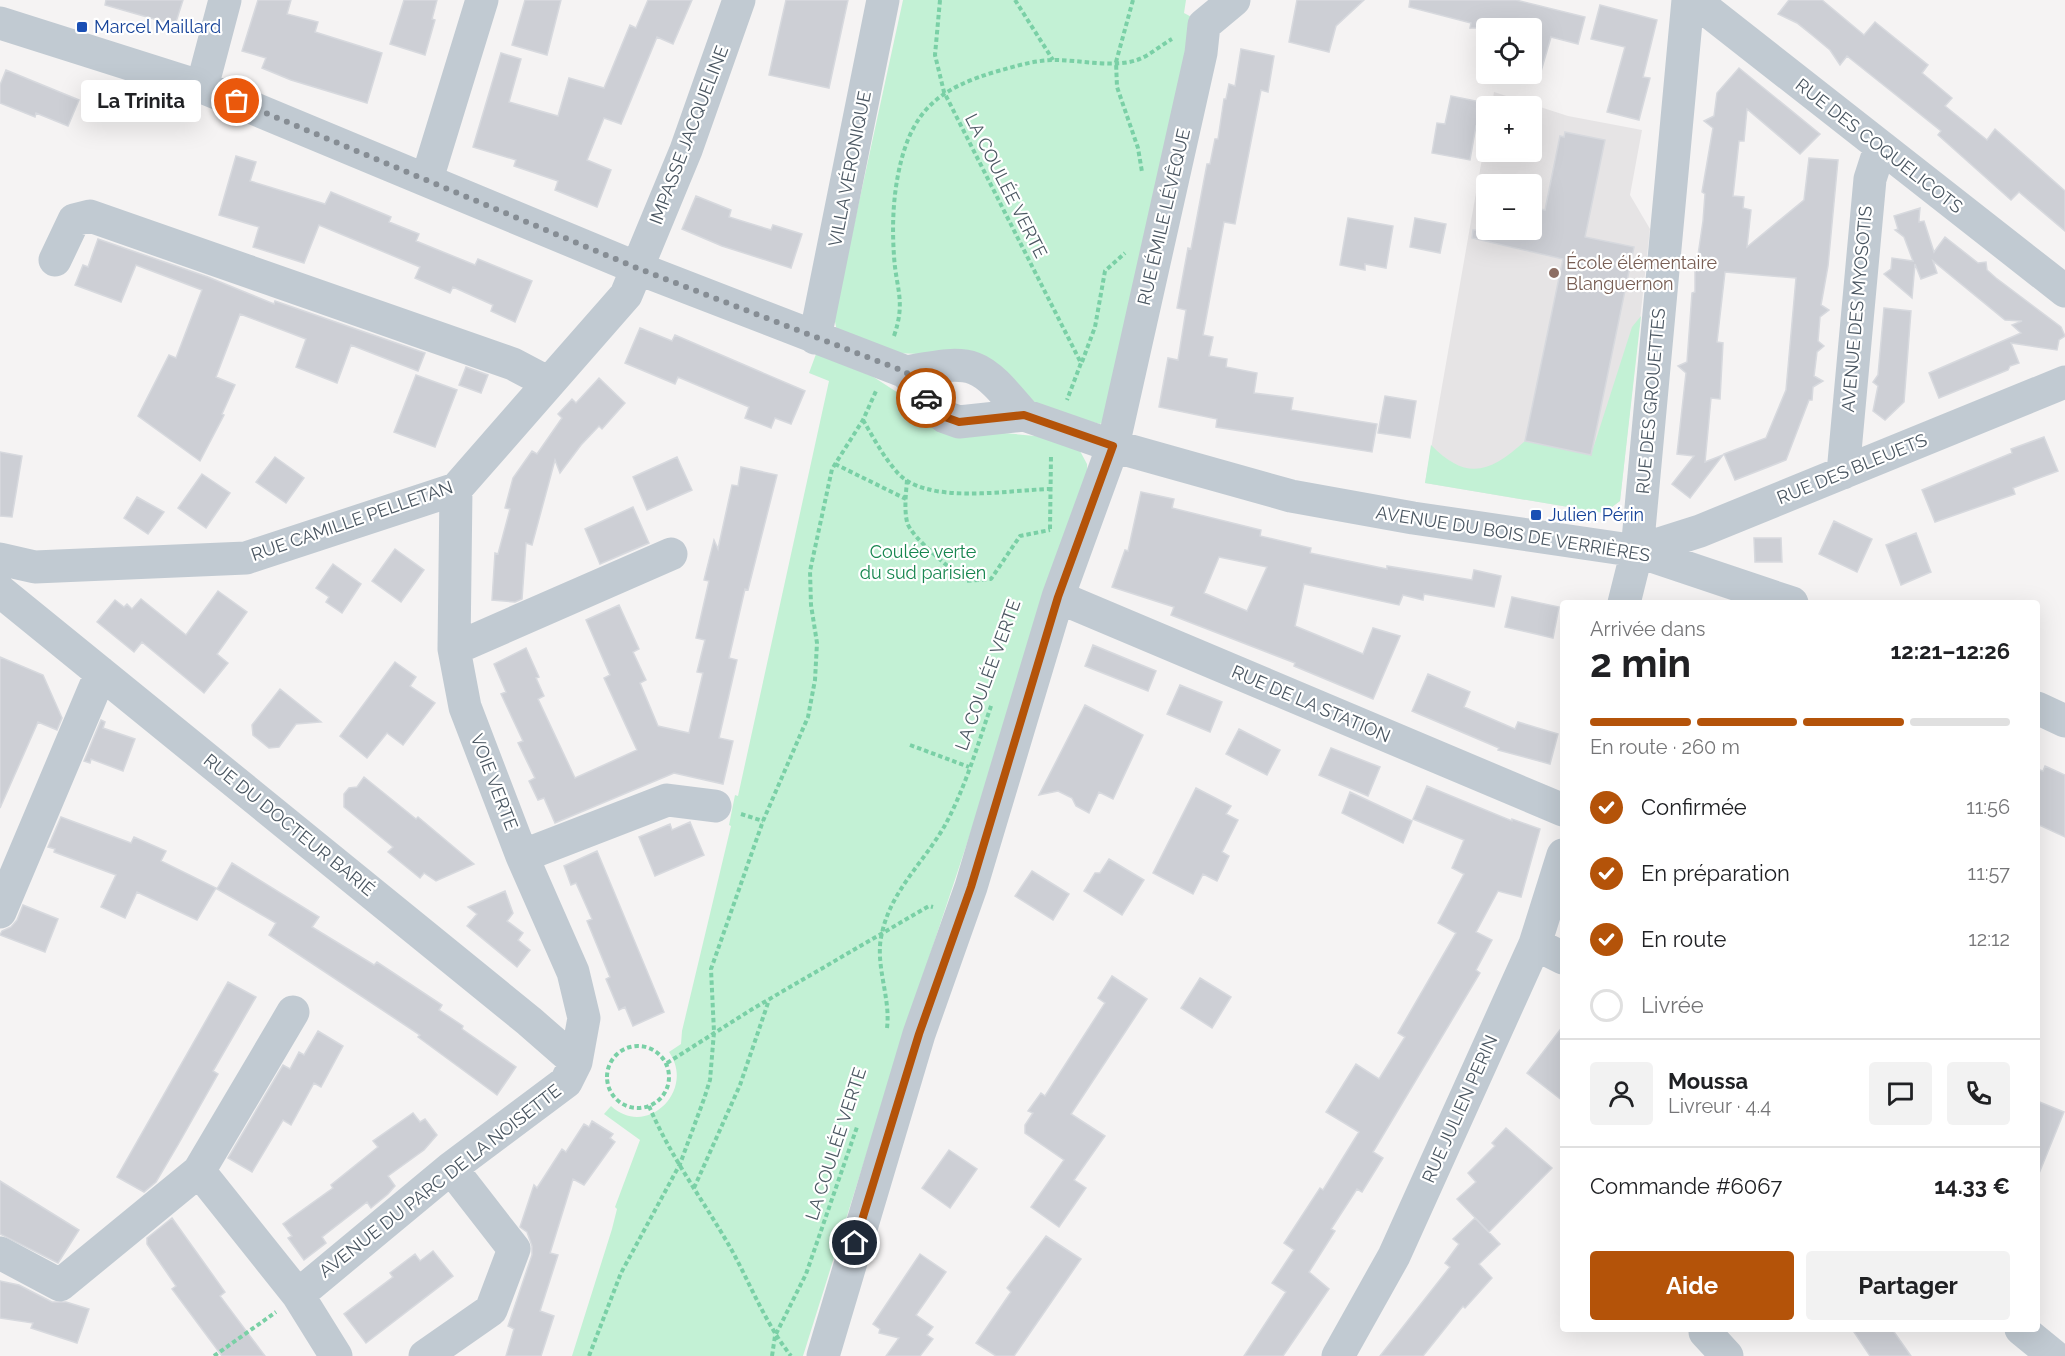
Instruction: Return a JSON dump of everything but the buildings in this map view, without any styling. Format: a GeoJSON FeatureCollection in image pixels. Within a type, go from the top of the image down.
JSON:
{"type":"FeatureCollection","features":[{"type":"Feature","properties":{"kind":"street"},"geometry":{"type":"LineString","coordinates":[[202,87],[225,0]]}},
{"type":"Feature","properties":{"kind":"street"},"geometry":{"type":"LineString","coordinates":[[427,178],[482,0]]}},
{"type":"Feature","properties":{"kind":"street","name":"IMPASSE JACQUELINE"},"geometry":{"type":"LineString","coordinates":[[637,268],[686,150],[739,0]]}},
{"type":"Feature","properties":{"kind":"street","name":"VILLA VÉRONIQUE"},"geometry":{"type":"LineString","coordinates":[[815,338],[883,0]]}},
{"type":"Feature","properties":{"kind":"street"},"geometry":{"type":"LineString","coordinates":[[1204,25],[1234,0]]}},
{"type":"Feature","properties":{"kind":"street","name":"RUE DES GROUETTES"},"geometry":{"type":"LineString","coordinates":[[1637,551],[1688,0]]}},
{"type":"Feature","properties":{"kind":"street","name":"RUE DES COQUELICOTS"},"geometry":{"type":"LineString","coordinates":[[1694,0],[2065,291]]}},
{"type":"Feature","properties":{"kind":"street"},"geometry":{"type":"LineString","coordinates":[[0,23],[202,87],[427,178],[637,268],[895,368],[948,364],[977,367],[995,382],[1024,415]]}},
{"type":"Feature","properties":{"kind":"street","name":"RUE ÉMILE LÉVÊQUE"},"geometry":{"type":"LineString","coordinates":[[823,1356],[919,1034],[963,909],[1058,597],[1113,446],[1201,53],[1204,25]]}},
{"type":"Feature","properties":{"kind":"street","name":"AVENUE DES MYOSOTIS"},"geometry":{"type":"LineString","coordinates":[[1843,473],[1869,178],[1880,148]]}},
{"type":"Feature","properties":{"kind":"street"},"geometry":{"type":"LineString","coordinates":[[55,260],[74,220],[90,216],[513,364],[549,383]]}},
{"type":"Feature","properties":{"kind":"street","name":"RUE CAMILLE PELLETAN"},"geometry":{"type":"LineString","coordinates":[[0,559],[35,567],[246,558],[456,489],[626,295],[637,268]]}},
{"type":"Feature","properties":{"kind":"street"},"geometry":{"type":"LineString","coordinates":[[895,368],[945,417],[959,422],[1024,415]]}},
{"type":"Feature","properties":{"kind":"street","name":"RUE DES BLEUETS"},"geometry":{"type":"LineString","coordinates":[[1637,551],[1700,531],[2065,382]]}},
{"type":"Feature","properties":{"kind":"street","name":"AVENUE DU BOIS DE VERRIÈRES"},"geometry":{"type":"LineString","coordinates":[[1024,415],[1113,446],[1291,496],[1413,518],[1637,551],[1783,600]]}},
{"type":"Feature","properties":{"kind":"street","name":"VOIE VERTE"},"geometry":{"type":"LineString","coordinates":[[456,489],[454,649],[465,707],[522,856],[573,972],[584,1018],[576,1062]]}},
{"type":"Feature","properties":{"kind":"street"},"geometry":{"type":"LineString","coordinates":[[1625,600],[1637,551]]}},
{"type":"Feature","properties":{"kind":"street"},"geometry":{"type":"LineString","coordinates":[[454,649],[671,554]]}},
{"type":"Feature","properties":{"kind":"street","name":"RUE DU DOCTEUR BARIÉ"},"geometry":{"type":"LineString","coordinates":[[0,591],[529,1021],[576,1062]]}},
{"type":"Feature","properties":{"kind":"street","name":"RUE DE LA STATION"},"geometry":{"type":"LineString","coordinates":[[1058,597],[1560,809]]}},
{"type":"Feature","properties":{"kind":"street"},"geometry":{"type":"LineString","coordinates":[[0,912],[101,673]]}},
{"type":"Feature","properties":{"kind":"street"},"geometry":{"type":"LineString","coordinates":[[2040,709],[2065,721]]}},
{"type":"Feature","properties":{"kind":"street"},"geometry":{"type":"LineString","coordinates":[[522,856],[667,800],[715,806]]}},
{"type":"Feature","properties":{"kind":"street","name":"RUE JULIEN PERIN"},"geometry":{"type":"LineString","coordinates":[[1338,1356],[1394,1256],[1549,951],[1560,877]]}},
{"type":"Feature","properties":{"kind":"street"},"geometry":{"type":"LineString","coordinates":[[0,1253],[60,1285],[199,1171],[293,1011]]}},
{"type":"Feature","properties":{"kind":"street","name":"AVENUE DU PARC DE LA NOISETTE"},"geometry":{"type":"LineString","coordinates":[[298,1295],[451,1168],[566,1082],[576,1062]]}},
{"type":"Feature","properties":{"kind":"street"},"geometry":{"type":"LineString","coordinates":[[425,1356],[491,1310],[514,1249],[451,1168]]}},
{"type":"Feature","properties":{"kind":"street"},"geometry":{"type":"LineString","coordinates":[[199,1171],[298,1295],[336,1356]]}},
{"type":"Feature","properties":{"kind":"street"},"geometry":{"type":"LineString","coordinates":[[1705,1332],[1727,1356]]}},
{"type":"Feature","properties":{"kind":"street"},"geometry":{"type":"LineString","coordinates":[[2025,1332],[2054,1356]]}},
{"type":"Feature","properties":{"kind":"path","name":"LA COULÉE VERTE"},"geometry":{"type":"LineString","coordinates":[[940,0],[935,55],[945,92],[1081,363]]}},
{"type":"Feature","properties":{"kind":"path"},"geometry":{"type":"LineString","coordinates":[[1015,0],[1053,60]]}},
{"type":"Feature","properties":{"kind":"path"},"geometry":{"type":"LineString","coordinates":[[1133,0],[1116,62],[1117,87],[1138,148],[1143,176]]}},
{"type":"Feature","properties":{"kind":"path"},"geometry":{"type":"LineString","coordinates":[[588,1356],[621,1273],[680,1164],[710,1080],[714,1032],[711,969],[763,822],[808,717],[815,680],[817,643],[811,605],[810,571],[835,464],[863,420],[876,393],[895,368],[902,306],[894,248],[894,193],[913,126],[930,103],[945,92],[988,74],[1023,64],[1053,60],[1116,62],[1137,60],[1171,40],[1204,25]]}},
{"type":"Feature","properties":{"kind":"path"},"geometry":{"type":"LineString","coordinates":[[1049,536],[1048,489],[1052,442],[1095,327],[1105,271],[1128,249]]}},
{"type":"Feature","properties":{"kind":"path"},"geometry":{"type":"LineString","coordinates":[[863,420],[897,473],[917,487],[952,495],[1048,489]]}},
{"type":"Feature","properties":{"kind":"path"},"geometry":{"type":"LineString","coordinates":[[835,464],[906,499]]}},
{"type":"Feature","properties":{"kind":"path"},"geometry":{"type":"LineString","coordinates":[[907,480],[908,524],[924,543],[965,581],[991,579],[1020,536],[1050,530]]}},
{"type":"Feature","properties":{"kind":"path","name":"LA COULÉE VERTE"},"geometry":{"type":"LineString","coordinates":[[887,1031],[889,1012],[881,962],[882,933],[900,888],[944,826],[969,767],[996,692]]}},
{"type":"Feature","properties":{"kind":"path"},"geometry":{"type":"LineString","coordinates":[[910,745],[969,767]]}},
{"type":"Feature","properties":{"kind":"path"},"geometry":{"type":"LineString","coordinates":[[667,1063],[714,1032],[929,906],[963,909]]}},
{"type":"Feature","properties":{"kind":"path"},"geometry":{"type":"LineString","coordinates":[[693,1189],[740,1085],[770,999]]}},
{"type":"Feature","properties":{"kind":"path"},"geometry":{"type":"LineString","coordinates":[[641,1046],[652,1049],[667,1063],[670,1078],[667,1090],[660,1100],[649,1106],[637,1108],[625,1105],[615,1098],[609,1087],[607,1075],[610,1063],[629,1047],[641,1046]]}},
{"type":"Feature","properties":{"kind":"path"},"geometry":{"type":"LineString","coordinates":[[649,1106],[693,1189],[730,1248],[775,1336],[790,1356]]}},
{"type":"Feature","properties":{"kind":"path","name":"LA COULÉE VERTE"},"geometry":{"type":"LineString","coordinates":[[772,1356],[775,1336],[806,1274],[861,1117]]}},
{"type":"Feature","properties":{"kind":"path"},"geometry":{"type":"LineString","coordinates":[[214,1356],[298,1295]]}},
{"type":"Feature","properties":{"kind":"shaded area","name":"École élémentaire Blanguernon"},"geometry":{"type":"Polygon","coordinates":[[[1494,92],[1506,96],[1493,96],[1494,92]]]}},
{"type":"Feature","properties":{"kind":"shaded area","name":"École élémentaire Blanguernon"},"geometry":{"type":"Polygon","coordinates":[[[1542,108],[1568,116],[1642,130],[1630,195],[1650,229],[1620,501],[1604,513],[1425,483],[1476,193],[1476,240],[1542,240],[1542,174],[1479,174],[1481,162],[1542,162],[1542,108]]]}},
{"type":"Feature","properties":{"kind":"green space"},"geometry":{"type":"Polygon","coordinates":[[[903,0],[1186,0],[1184,13],[1199,21],[1103,422],[1100,424],[1055,412],[920,354],[895,353],[837,331],[834,317],[903,0]]]}},
{"type":"Feature","properties":{"kind":"green space"},"geometry":{"type":"Polygon","coordinates":[[[1641,316],[1620,501],[1604,513],[1425,483],[1431,445],[1456,464],[1479,469],[1501,460],[1525,441],[1591,455],[1632,327],[1641,316]]]}},
{"type":"Feature","properties":{"kind":"green space","name":"Coulée verte du sud parisien"},"geometry":{"type":"Polygon","coordinates":[[[816,354],[872,376],[909,400],[1004,433],[1046,437],[1080,451],[1087,464],[1088,479],[913,1006],[803,1356],[572,1356],[612,1229],[617,1209],[615,1207],[640,1140],[604,1114],[611,1106],[625,1115],[639,1117],[652,1113],[664,1106],[672,1094],[676,1081],[676,1067],[669,1052],[681,1044],[682,1031],[731,826],[729,825],[735,795],[738,796],[829,381],[809,373],[816,354]]]}},
{"type":"Feature","properties":{"kind":"way so far"},"geometry":{"type":"LineString","coordinates":[[237,101],[427,178],[637,268],[906,372],[926,398]]}},
{"type":"Feature","properties":{"kind":"place","name":"Marcel Maillard"},"geometry":{"type":"Point","coordinates":[82,27]}},
{"type":"Feature","properties":{"kind":"place","name":"La Trinita"},"geometry":{"type":"Point","coordinates":[237,101]}},
{"type":"Feature","properties":{"kind":"place","name":"École élémentaire Blanguernon"},"geometry":{"type":"Point","coordinates":[1554,273]}},
{"type":"Feature","properties":{"kind":"place","name":"Julien Périn"},"geometry":{"type":"Point","coordinates":[1536,515]}},
{"type":"Feature","properties":{"kind":"route"},"geometry":{"type":"LineString","coordinates":[[855,1243],[919,1034],[971,887],[1058,597],[1113,446],[1024,415],[959,422],[945,417],[926,398]]}}]}
